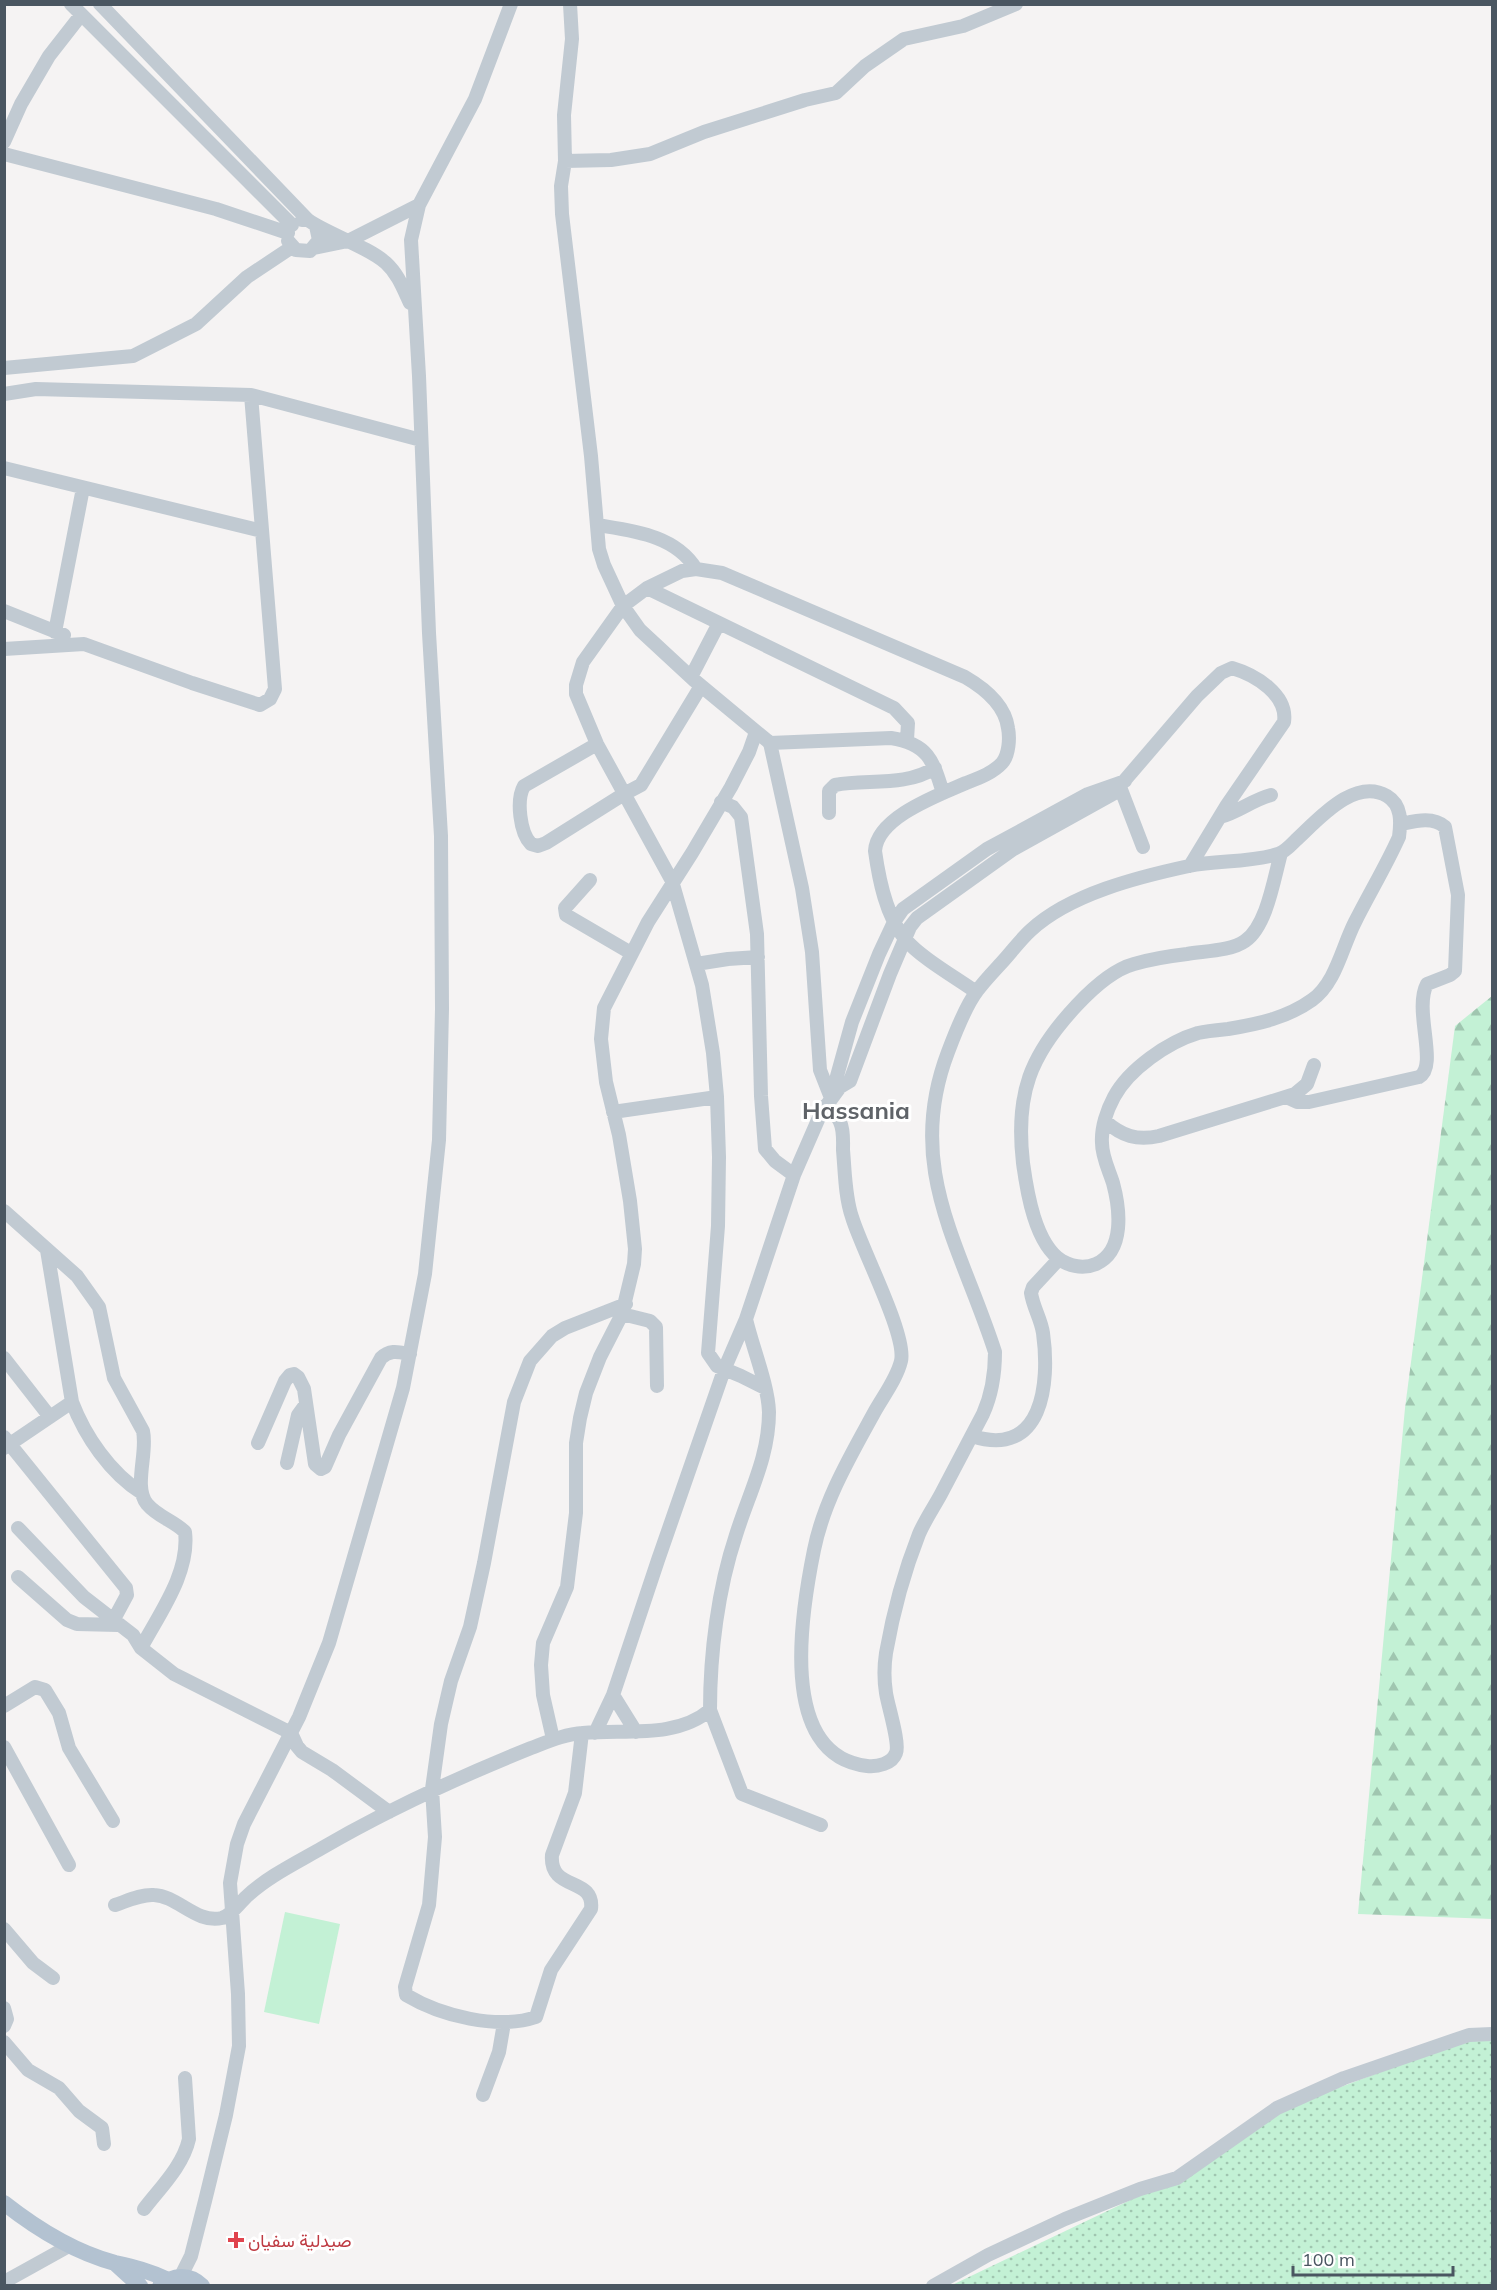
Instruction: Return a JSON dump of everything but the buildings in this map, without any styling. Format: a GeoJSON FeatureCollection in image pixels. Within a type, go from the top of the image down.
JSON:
{"type":"FeatureCollection","features":[{"type":"Feature","properties":{"kind":"main road"},"geometry":{"type":"LineString","coordinates":[[4,2203],[47,2234],[69,2246],[115,2263],[152,2272],[170,2280],[190,2278],[202,2286]]}},
{"type":"Feature","properties":{"kind":"main road"},"geometry":{"type":"LineString","coordinates":[[115,2263],[140,2286]]}},
{"type":"Feature","properties":{"kind":"street"},"geometry":{"type":"LineString","coordinates":[[71,4],[290,229],[292,247]]}},
{"type":"Feature","properties":{"kind":"street"},"geometry":{"type":"LineString","coordinates":[[100,4],[312,223],[320,235],[314,248]]}},
{"type":"Feature","properties":{"kind":"street"},"geometry":{"type":"LineString","coordinates":[[570,4],[572,39],[564,115],[565,161],[561,186],[561,214],[591,456],[599,549],[603,565],[623,606],[640,630],[770,743],[802,888],[812,952],[820,1070],[842,1125],[851,1215],[895,1324],[900,1343],[902,1359],[893,1379],[834,1488],[814,1546],[805,1601],[801,1683],[810,1718],[822,1740],[845,1760],[871,1766],[884,1763],[896,1754],[897,1747],[885,1690],[885,1671],[894,1612],[920,1531],[989,1400],[995,1368],[995,1352],[946,1224],[931,1143],[931,1125],[941,1073],[948,1052],[976,992],[1031,930],[1045,919],[1094,893],[1190,866],[1252,859],[1281,853],[1333,807],[1359,793],[1380,793],[1392,800],[1399,810],[1401,824],[1394,848],[1353,926],[1332,975],[1319,994],[1302,1006],[1276,1018],[1250,1025],[1198,1033],[1155,1055],[1136,1069],[1114,1096],[1101,1139],[1102,1152],[1114,1187],[1119,1221],[1115,1243],[1109,1254],[1095,1264],[1078,1267],[1059,1259],[1052,1252],[1041,1236],[1027,1191],[1021,1114],[1026,1083],[1038,1054],[1059,1024],[1091,990],[1131,964],[1239,945],[1248,939],[1256,930],[1265,908],[1281,853]]}},
{"type":"Feature","properties":{"kind":"street"},"geometry":{"type":"LineString","coordinates":[[565,161],[611,160],[650,154],[704,132],[805,100],[836,93],[865,66],[904,39],[963,26],[1016,4]]}},
{"type":"Feature","properties":{"kind":"street"},"geometry":{"type":"LineString","coordinates":[[170,2280],[191,2256],[226,2115],[239,2046],[238,1994],[230,1883],[237,1844],[244,1824],[315,1682],[329,1643],[403,1388],[425,1274],[439,1140],[442,1010],[441,836],[411,240],[419,205],[475,99],[511,5]]}},
{"type":"Feature","properties":{"kind":"street"},"geometry":{"type":"LineString","coordinates":[[4,142],[21,104],[49,56],[81,15]]}},
{"type":"Feature","properties":{"kind":"street"},"geometry":{"type":"LineString","coordinates":[[4,154],[290,229],[312,223],[385,262],[399,279],[413,310]]}},
{"type":"Feature","properties":{"kind":"street"},"geometry":{"type":"LineString","coordinates":[[292,247],[305,252],[348,241],[419,205]]}},
{"type":"Feature","properties":{"kind":"street"},"geometry":{"type":"LineString","coordinates":[[4,368],[133,356],[196,324],[247,277],[292,247]]}},
{"type":"Feature","properties":{"kind":"street"},"geometry":{"type":"LineString","coordinates":[[4,394],[36,389],[251,395],[421,440]]}},
{"type":"Feature","properties":{"kind":"street"},"geometry":{"type":"LineString","coordinates":[[4,611],[84,644],[192,684],[260,705],[270,699],[274,689],[251,395]]}},
{"type":"Feature","properties":{"kind":"street"},"geometry":{"type":"LineString","coordinates":[[4,468],[262,531]]}},
{"type":"Feature","properties":{"kind":"street"},"geometry":{"type":"LineString","coordinates":[[55,632],[83,488]]}},
{"type":"Feature","properties":{"kind":"street"},"geometry":{"type":"LineString","coordinates":[[597,525],[629,531],[666,542],[687,555],[696,569]]}},
{"type":"Feature","properties":{"kind":"street"},"geometry":{"type":"LineString","coordinates":[[765,1388],[724,1370],[712,1362],[707,1349],[718,1226],[717,1097],[702,985],[672,881],[597,744],[576,694],[577,674],[583,662],[623,606],[647,588],[682,571],[696,569],[722,573],[757,586],[965,677],[982,687],[1002,709],[1007,719],[1009,732],[1005,758],[989,773],[901,815],[881,833],[875,845],[877,865],[894,922],[905,939],[976,992]]}},
{"type":"Feature","properties":{"kind":"street"},"geometry":{"type":"LineString","coordinates":[[647,588],[894,708],[908,723],[908,740]]}},
{"type":"Feature","properties":{"kind":"street"},"geometry":{"type":"LineString","coordinates":[[597,744],[524,786],[521,793],[522,816],[526,840],[533,846],[542,845],[641,785],[648,777],[696,681],[719,623]]}},
{"type":"Feature","properties":{"kind":"street"},"geometry":{"type":"LineString","coordinates":[[4,649],[84,644]]}},
{"type":"Feature","properties":{"kind":"street"},"geometry":{"type":"LineString","coordinates":[[832,1097],[852,1022],[879,954],[894,922],[912,901],[970,860],[1108,798],[1123,784],[1210,682],[1227,669],[1242,671],[1260,681],[1278,698],[1285,716],[1280,731],[1239,786],[1190,866]]}},
{"type":"Feature","properties":{"kind":"street"},"geometry":{"type":"LineString","coordinates":[[553,1739],[543,1695],[541,1665],[543,1643],[567,1587],[576,1512],[576,1443],[580,1418],[586,1393],[600,1357],[624,1309],[635,1249],[630,1201],[606,1082],[601,1024],[604,1008],[631,953],[672,881],[692,853],[749,752],[756,732]]}},
{"type":"Feature","properties":{"kind":"street"},"geometry":{"type":"LineString","coordinates":[[770,743],[891,738],[908,740],[928,757],[935,768],[943,793]]}},
{"type":"Feature","properties":{"kind":"street"},"geometry":{"type":"LineString","coordinates":[[829,813],[828,795],[832,786],[904,780],[926,774],[935,768]]}},
{"type":"Feature","properties":{"kind":"street"},"geometry":{"type":"LineString","coordinates":[[1123,784],[1143,847]]}},
{"type":"Feature","properties":{"kind":"street"},"geometry":{"type":"LineString","coordinates":[[1220,817],[1236,812],[1270,795]]}},
{"type":"Feature","properties":{"kind":"street"},"geometry":{"type":"LineString","coordinates":[[721,802],[738,812],[743,825],[757,934],[761,1096],[765,1149],[774,1161],[794,1174]]}},
{"type":"Feature","properties":{"kind":"street"},"geometry":{"type":"LineString","coordinates":[[1286,1097],[1297,1102],[1309,1102],[1419,1077],[1426,1070],[1428,1060],[1422,996],[1427,984],[1455,971],[1458,895],[1445,827],[1440,823],[1422,820],[1401,824]]}},
{"type":"Feature","properties":{"kind":"street"},"geometry":{"type":"LineString","coordinates":[[657,1386],[657,1329],[652,1323],[624,1309],[584,1320],[552,1336],[530,1361],[514,1402],[470,1627],[446,1702],[432,1789],[435,1837],[429,1905],[405,1992],[413,1999],[449,2013],[504,2023],[536,2017],[550,1970],[591,1909],[592,1899],[589,1892],[558,1876],[551,1865],[552,1855],[575,1793],[588,1733],[613,1695],[724,1370],[746,1319],[794,1174],[814,1126],[832,1097],[850,1081],[910,927],[917,918],[1012,850],[1034,830]]}},
{"type":"Feature","properties":{"kind":"street"},"geometry":{"type":"LineString","coordinates":[[970,860],[978,873]]}},
{"type":"Feature","properties":{"kind":"street"},"geometry":{"type":"LineString","coordinates":[[590,880],[566,908],[567,915],[631,953]]}},
{"type":"Feature","properties":{"kind":"street"},"geometry":{"type":"LineString","coordinates":[[696,964],[758,957]]}},
{"type":"Feature","properties":{"kind":"street"},"geometry":{"type":"LineString","coordinates":[[1105,1121],[1124,1136],[1146,1139],[1286,1097],[1306,1084],[1314,1065]]}},
{"type":"Feature","properties":{"kind":"street"},"geometry":{"type":"LineString","coordinates":[[613,1112],[717,1097]]}},
{"type":"Feature","properties":{"kind":"street"},"geometry":{"type":"LineString","coordinates":[[4,1211],[77,1276],[99,1307],[114,1378],[143,1431],[145,1441],[142,1493],[147,1504],[160,1516],[185,1532],[185,1557],[174,1586],[141,1648]]}},
{"type":"Feature","properties":{"kind":"street"},"geometry":{"type":"LineString","coordinates":[[47,1250],[72,1402],[84,1427],[112,1468],[127,1483],[142,1493]]}},
{"type":"Feature","properties":{"kind":"street"},"geometry":{"type":"LineString","coordinates":[[972,1436],[992,1440],[1013,1438],[1025,1428],[1037,1411],[1046,1379],[1045,1357],[1043,1330],[1031,1293],[1033,1287],[1059,1259]]}},
{"type":"Feature","properties":{"kind":"street"},"geometry":{"type":"LineString","coordinates":[[746,1319],[769,1410],[766,1444],[762,1465],[736,1535],[721,1589],[710,1710],[742,1794],[821,1825]]}},
{"type":"Feature","properties":{"kind":"street"},"geometry":{"type":"LineString","coordinates":[[258,1443],[285,1382],[292,1374],[298,1377],[303,1386],[315,1464],[323,1468],[381,1358],[389,1352],[396,1351],[410,1354]]}},
{"type":"Feature","properties":{"kind":"street"},"geometry":{"type":"LineString","coordinates":[[4,1358],[50,1416]]}},
{"type":"Feature","properties":{"kind":"street"},"geometry":{"type":"LineString","coordinates":[[72,1402],[6,1443],[126,1588],[127,1595],[117,1623]]}},
{"type":"Feature","properties":{"kind":"street"},"geometry":{"type":"LineString","coordinates":[[287,1463],[298,1416],[306,1404]]}},
{"type":"Feature","properties":{"kind":"street"},"geometry":{"type":"LineString","coordinates":[[18,1528],[84,1597],[133,1635],[141,1648],[174,1674],[291,1733],[302,1752],[395,1809]]}},
{"type":"Feature","properties":{"kind":"street"},"geometry":{"type":"LineString","coordinates":[[18,1577],[67,1620],[77,1624],[117,1623]]}},
{"type":"Feature","properties":{"kind":"street"},"geometry":{"type":"LineString","coordinates":[[4,1706],[35,1688],[45,1690],[59,1713],[69,1748],[113,1821]]}},
{"type":"Feature","properties":{"kind":"street"},"geometry":{"type":"LineString","coordinates":[[613,1695],[636,1732]]}},
{"type":"Feature","properties":{"kind":"street"},"geometry":{"type":"LineString","coordinates":[[115,1905],[152,1894],[161,1896],[198,1915],[213,1919],[224,1917],[263,1884],[322,1848],[432,1789],[553,1739],[588,1733],[636,1732],[691,1722],[710,1710]]}},
{"type":"Feature","properties":{"kind":"street"},"geometry":{"type":"LineString","coordinates":[[4,1747],[69,1864]]}},
{"type":"Feature","properties":{"kind":"street"},"geometry":{"type":"LineString","coordinates":[[4,1929],[33,1964],[53,1978]]}},
{"type":"Feature","properties":{"kind":"street"},"geometry":{"type":"LineString","coordinates":[[4,2008],[7,2019],[4,2026]]}},
{"type":"Feature","properties":{"kind":"street"},"geometry":{"type":"LineString","coordinates":[[483,2095],[499,2052],[504,2023]]}},
{"type":"Feature","properties":{"kind":"street"},"geometry":{"type":"LineString","coordinates":[[933,2286],[988,2255],[1065,2219],[1140,2189],[1177,2178],[1277,2108],[1344,2078],[1469,2035],[1492,2034]]}},
{"type":"Feature","properties":{"kind":"street"},"geometry":{"type":"LineString","coordinates":[[4,2042],[28,2070],[59,2088],[84,2116],[102,2128],[104,2144]]}},
{"type":"Feature","properties":{"kind":"street"},"geometry":{"type":"LineString","coordinates":[[144,2209],[167,2181],[187,2147],[189,2139],[185,2078]]}},
{"type":"Feature","properties":{"kind":"street"},"geometry":{"type":"LineString","coordinates":[[4,2282],[69,2246]]}},
{"type":"Feature","properties":{"kind":"green space"},"geometry":{"type":"Polygon","coordinates":[[[1492,996],[1492,1919],[1358,1914],[1405,1408],[1455,1026],[1492,996]]]}},
{"type":"Feature","properties":{"kind":"green space"},"geometry":{"type":"Polygon","coordinates":[[[285,1912],[340,1924],[319,2024],[264,2012],[285,1912]]]}},
{"type":"Feature","properties":{"kind":"green space"},"geometry":{"type":"Polygon","coordinates":[[[1482,2034],[1492,2039],[1492,2285],[950,2286],[1164,2184],[1258,2118],[1482,2034]]]}},
{"type":"Feature","properties":{"kind":"place","name":"صيدلية سفيان"},"geometry":{"type":"Point","coordinates":[236,2240]}},
{"type":"Feature","properties":{"kind":"district","name":"Hassania"},"geometry":{"type":"Point","coordinates":[856,1110]}}]}
